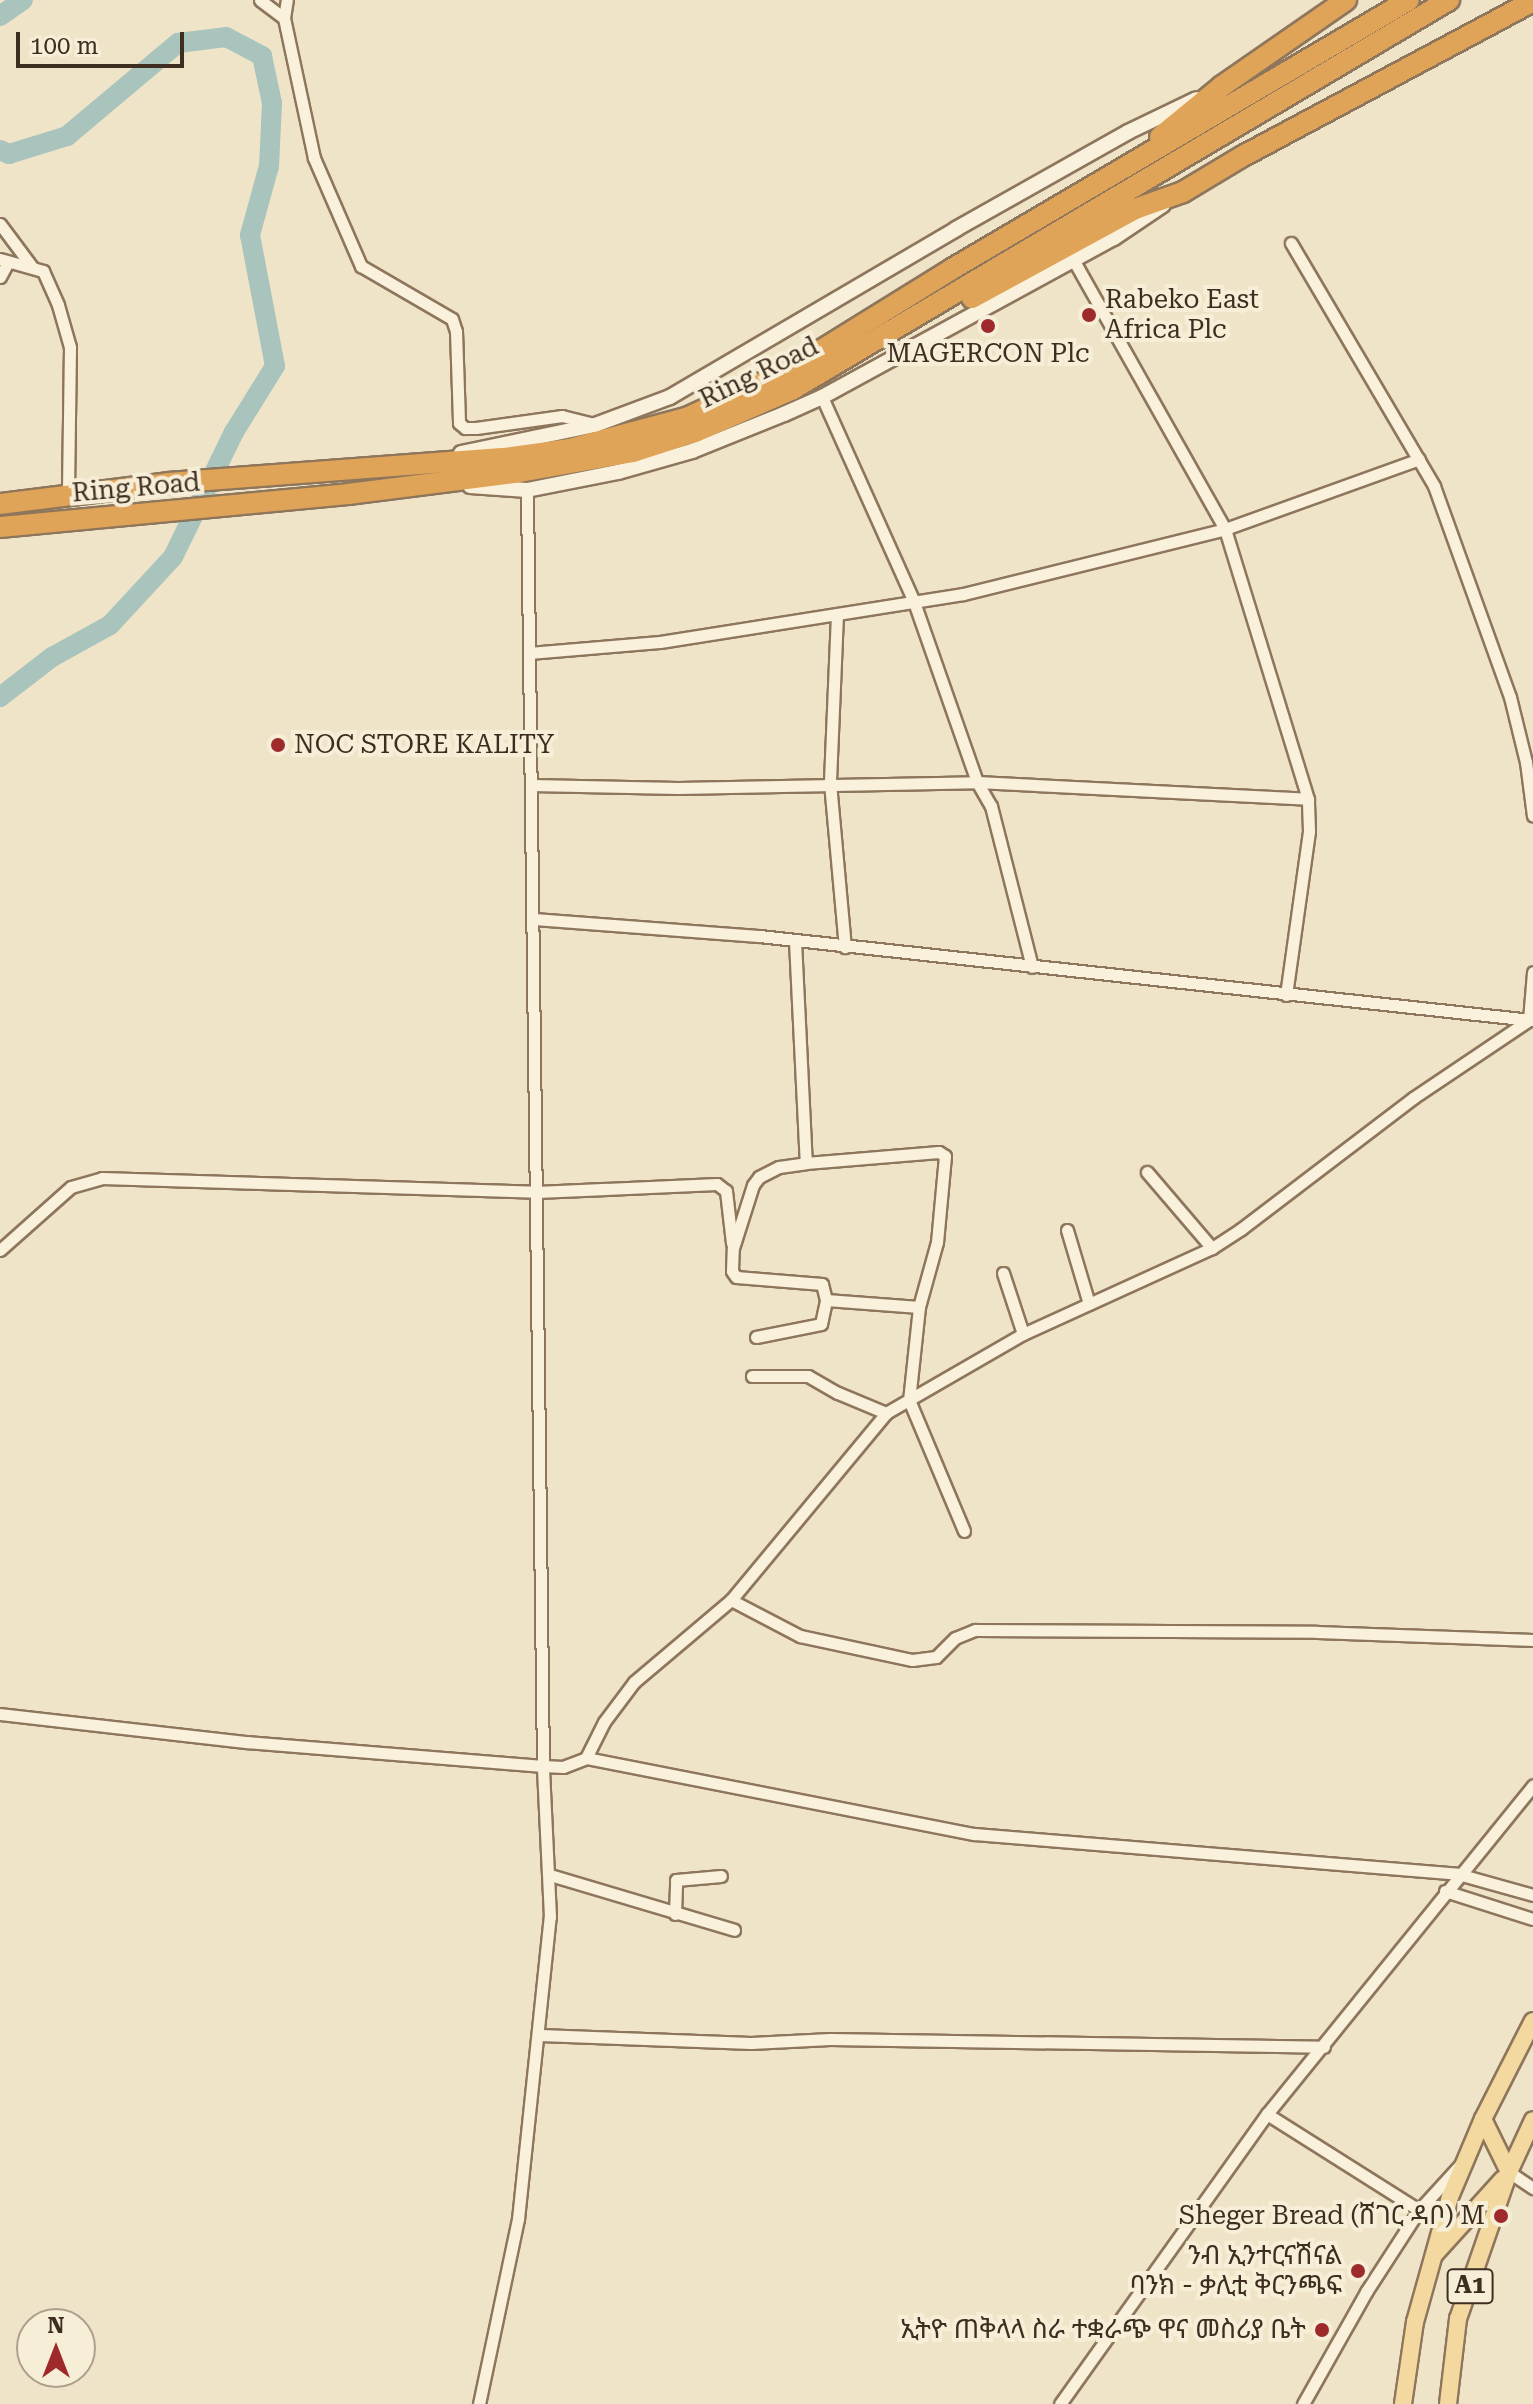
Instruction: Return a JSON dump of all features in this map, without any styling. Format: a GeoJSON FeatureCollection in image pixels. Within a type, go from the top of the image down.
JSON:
{"type":"FeatureCollection","features":[{"type":"Feature","properties":{"kind":"highway"},"geometry":{"type":"LineString","coordinates":[[1130,164],[1222,86],[1346,0]]}},
{"type":"Feature","properties":{"kind":"highway","name":"Ring Road"},"geometry":{"type":"LineString","coordinates":[[0,527],[255,503],[570,449],[686,418],[735,398],[880,317],[952,269],[1409,0]]}},
{"type":"Feature","properties":{"kind":"highway","name":"Ring Road"},"geometry":{"type":"LineString","coordinates":[[0,504],[253,476],[433,474],[574,465],[633,452],[695,432],[793,389],[1449,0]]}},
{"type":"Feature","properties":{"kind":"highway"},"geometry":{"type":"LineString","coordinates":[[894,331],[982,293],[1147,204],[1183,192],[1243,156],[1533,1]]}},
{"type":"Feature","properties":{"kind":"main road","name":"A1"},"geometry":{"type":"LineString","coordinates":[[1403,2404],[1415,2322],[1429,2261],[1483,2119],[1533,2021]]}},
{"type":"Feature","properties":{"kind":"main road"},"geometry":{"type":"LineString","coordinates":[[1483,2119],[1509,2172]]}},
{"type":"Feature","properties":{"kind":"main road","name":"A1"},"geometry":{"type":"LineString","coordinates":[[1448,2404],[1458,2319],[1509,2172],[1533,2120]]}},
{"type":"Feature","properties":{"kind":"main road","name":"A1"},"geometry":{"type":"LineString","coordinates":[[1429,2261],[1509,2172]]}},
{"type":"Feature","properties":{"kind":"street"},"geometry":{"type":"LineString","coordinates":[[260,0],[284,18]]}},
{"type":"Feature","properties":{"kind":"street"},"geometry":{"type":"LineString","coordinates":[[287,0],[284,18],[314,158],[352,252],[361,266],[375,277],[452,319],[456,331],[459,423],[465,428],[476,428],[562,416],[595,425]]}},
{"type":"Feature","properties":{"kind":"street"},"geometry":{"type":"LineString","coordinates":[[433,474],[459,454],[595,425],[638,411],[711,375],[956,229],[1128,132],[1222,86]]}},
{"type":"Feature","properties":{"kind":"street"},"geometry":{"type":"LineString","coordinates":[[433,474],[527,490],[656,462],[822,397],[1073,259],[1183,192]]}},
{"type":"Feature","properties":{"kind":"street"},"geometry":{"type":"LineString","coordinates":[[0,224],[32,267]]}},
{"type":"Feature","properties":{"kind":"street"},"geometry":{"type":"LineString","coordinates":[[1291,243],[1434,486],[1530,761],[1533,816]]}},
{"type":"Feature","properties":{"kind":"street"},"geometry":{"type":"LineString","coordinates":[[1073,259],[1225,529],[1308,799],[1309,831],[1286,995]]}},
{"type":"Feature","properties":{"kind":"street"},"geometry":{"type":"LineString","coordinates":[[0,277],[4,260],[43,271],[52,283],[70,347],[68,497]]}},
{"type":"Feature","properties":{"kind":"street"},"geometry":{"type":"LineString","coordinates":[[822,397],[914,602],[977,782],[991,806],[1032,967]]}},
{"type":"Feature","properties":{"kind":"street"},"geometry":{"type":"LineString","coordinates":[[529,653],[660,642],[963,594],[1225,529],[1419,459]]}},
{"type":"Feature","properties":{"kind":"street"},"geometry":{"type":"LineString","coordinates":[[479,2404],[518,2219],[540,2035],[550,1875],[543,1766],[527,490]]}},
{"type":"Feature","properties":{"kind":"street"},"geometry":{"type":"LineString","coordinates":[[837,614],[830,783],[845,947]]}},
{"type":"Feature","properties":{"kind":"street"},"geometry":{"type":"LineString","coordinates":[[531,785],[678,788],[977,782],[1308,799]]}},
{"type":"Feature","properties":{"kind":"street"},"geometry":{"type":"LineString","coordinates":[[533,919],[795,941],[1531,1020]]}},
{"type":"Feature","properties":{"kind":"street"},"geometry":{"type":"LineString","coordinates":[[795,941],[806,1163]]}},
{"type":"Feature","properties":{"kind":"street"},"geometry":{"type":"LineString","coordinates":[[1531,1020],[1533,972]]}},
{"type":"Feature","properties":{"kind":"street"},"geometry":{"type":"LineString","coordinates":[[586,1758],[604,1722],[634,1682],[731,1600],[886,1413],[1023,1334],[1212,1248],[1293,1191],[1413,1098],[1531,1020]]}},
{"type":"Feature","properties":{"kind":"street"},"geometry":{"type":"LineString","coordinates":[[733,1248],[753,1185],[759,1177],[779,1167],[943,1153],[937,1242],[919,1307],[909,1400],[964,1531]]}},
{"type":"Feature","properties":{"kind":"street"},"geometry":{"type":"LineString","coordinates":[[1147,1172],[1212,1248]]}},
{"type":"Feature","properties":{"kind":"street"},"geometry":{"type":"LineString","coordinates":[[0,1250],[71,1187],[102,1178],[536,1192],[717,1184],[726,1191],[733,1248],[732,1271],[736,1277],[822,1284],[826,1300],[821,1324],[756,1337]]}},
{"type":"Feature","properties":{"kind":"street"},"geometry":{"type":"LineString","coordinates":[[1067,1230],[1089,1304]]}},
{"type":"Feature","properties":{"kind":"street"},"geometry":{"type":"LineString","coordinates":[[1003,1273],[1023,1334]]}},
{"type":"Feature","properties":{"kind":"street"},"geometry":{"type":"LineString","coordinates":[[826,1300],[919,1307]]}},
{"type":"Feature","properties":{"kind":"street"},"geometry":{"type":"LineString","coordinates":[[752,1376],[808,1376],[838,1393],[886,1413]]}},
{"type":"Feature","properties":{"kind":"street"},"geometry":{"type":"LineString","coordinates":[[731,1600],[800,1636],[912,1660],[936,1657],[955,1638],[975,1630],[1317,1632],[1533,1640]]}},
{"type":"Feature","properties":{"kind":"street"},"geometry":{"type":"LineString","coordinates":[[0,1714],[246,1742],[543,1766],[563,1767],[586,1758],[974,1834],[1458,1874],[1533,1895]]}},
{"type":"Feature","properties":{"kind":"street"},"geometry":{"type":"LineString","coordinates":[[1060,2404],[1267,2114],[1533,1785]]}},
{"type":"Feature","properties":{"kind":"street"},"geometry":{"type":"LineString","coordinates":[[550,1875],[734,1930]]}},
{"type":"Feature","properties":{"kind":"street"},"geometry":{"type":"LineString","coordinates":[[675,1914],[676,1880],[721,1876]]}},
{"type":"Feature","properties":{"kind":"street"},"geometry":{"type":"LineString","coordinates":[[1445,1891],[1533,1919]]}},
{"type":"Feature","properties":{"kind":"street"},"geometry":{"type":"LineString","coordinates":[[540,2035],[751,2043],[830,2039],[1324,2047]]}},
{"type":"Feature","properties":{"kind":"street"},"geometry":{"type":"LineString","coordinates":[[1267,2114],[1419,2210]]}},
{"type":"Feature","properties":{"kind":"street"},"geometry":{"type":"LineString","coordinates":[[1303,2404],[1366,2292],[1419,2210],[1468,2157]]}},
{"type":"Feature","properties":{"kind":"street"},"geometry":{"type":"LineString","coordinates":[[1509,2172],[1533,2188]]}},
{"type":"Feature","properties":{"kind":"waterway"},"geometry":{"type":"LineString","coordinates":[[0,16],[23,0]]}},
{"type":"Feature","properties":{"kind":"waterway"},"geometry":{"type":"LineString","coordinates":[[0,150],[9,154],[67,136],[178,43],[226,37],[262,56],[272,103],[269,166],[250,235],[275,366],[234,432],[173,557],[110,625],[52,657],[0,697]]}},
{"type":"Feature","properties":{"kind":"place","name":"Rabeko East Africa Plc"},"geometry":{"type":"Point","coordinates":[1089,315]}},
{"type":"Feature","properties":{"kind":"place","name":"MAGERCON Plc"},"geometry":{"type":"Point","coordinates":[988,326]}},
{"type":"Feature","properties":{"kind":"place","name":"NOC STORE KALITY"},"geometry":{"type":"Point","coordinates":[278,745]}},
{"type":"Feature","properties":{"kind":"place","name":"Sheger Bread (ሸገር ዳቦ) M"},"geometry":{"type":"Point","coordinates":[1501,2216]}},
{"type":"Feature","properties":{"kind":"place","name":"ንብ ኢንተርናሽናል ባንክ - ቃሊቲ ቅርንጫፍ"},"geometry":{"type":"Point","coordinates":[1358,2271]}},
{"type":"Feature","properties":{"kind":"place","name":"ኢትዮ ጠቅላላ ስራ ተቋራጭ ዋና መስሪያ ቤት"},"geometry":{"type":"Point","coordinates":[1322,2330]}}]}
